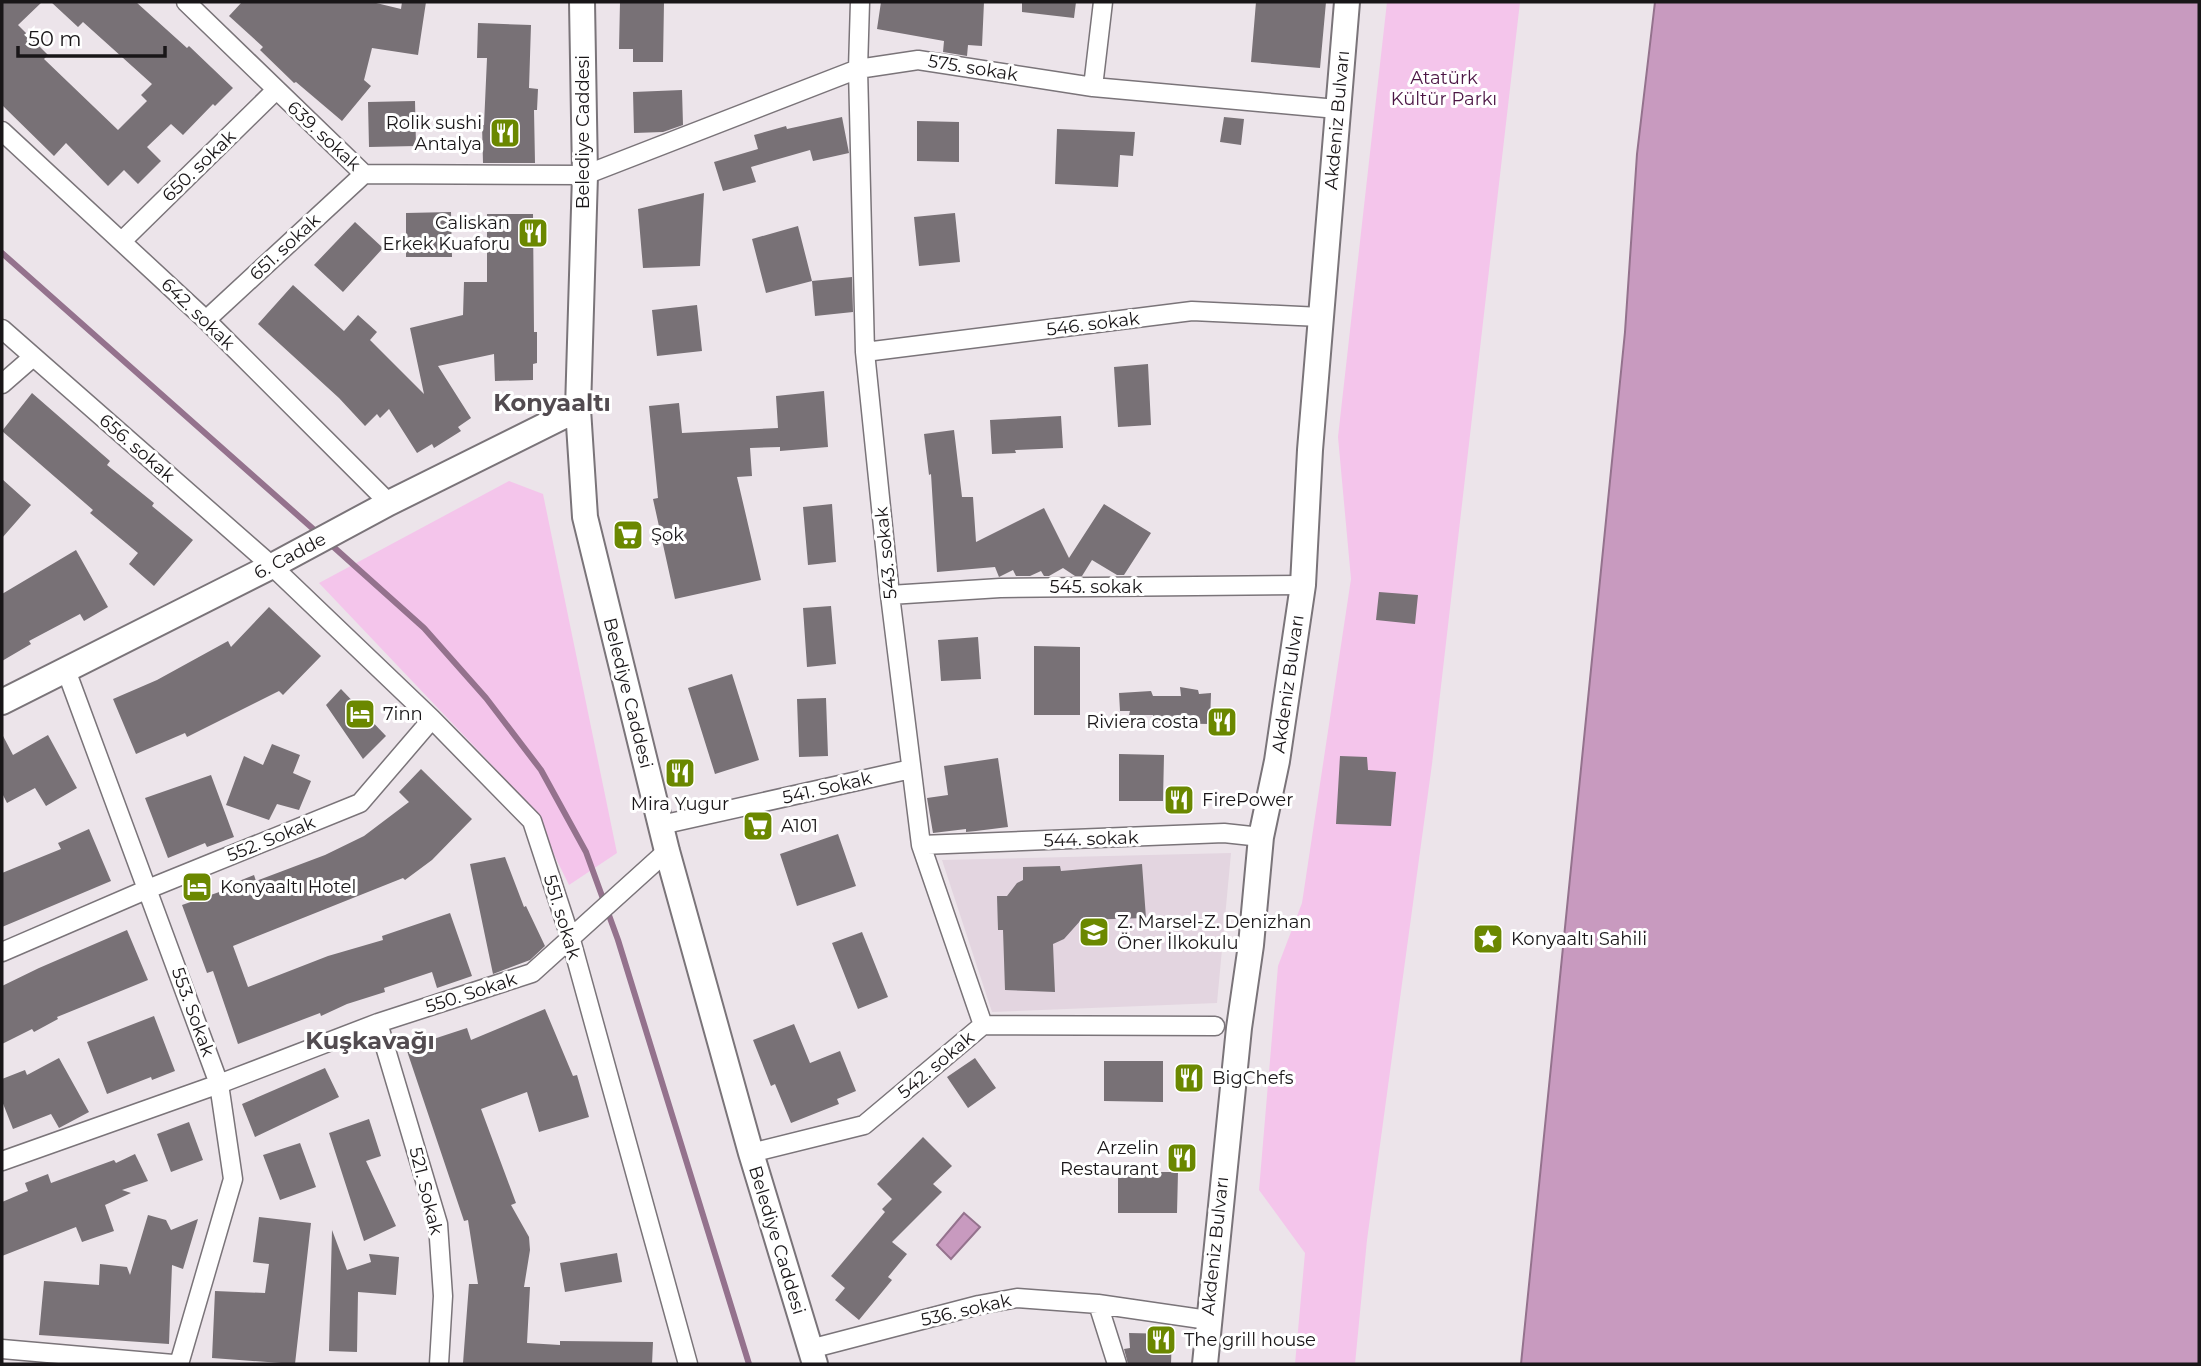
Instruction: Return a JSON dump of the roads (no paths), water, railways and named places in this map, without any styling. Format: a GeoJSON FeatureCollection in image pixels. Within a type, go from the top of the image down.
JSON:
{"type":"FeatureCollection","features":[{"type":"Feature","properties":{"kind":"main road","name":"Belediye Caddesi"},"geometry":{"type":"LineString","coordinates":[[582,2],[585,174],[578,409],[585,517],[667,851],[751,1153],[813,1357]]}},
{"type":"Feature","properties":{"kind":"main road","name":"Akdeniz Bulvarı"},"geometry":{"type":"LineString","coordinates":[[1205,1364],[1238,1028],[1251,945],[1261,837],[1277,761],[1303,585],[1310,450],[1348,2]]}},
{"type":"Feature","properties":{"kind":"main road","name":"6. Cadde"},"geometry":{"type":"LineString","coordinates":[[2,702],[272,566],[388,503],[578,409]]}},
{"type":"Feature","properties":{"kind":"street","name":"543. sokak"},"geometry":{"type":"LineString","coordinates":[[860,2],[858,69],[865,352],[890,595],[921,845],[983,1025]]}},
{"type":"Feature","properties":{"kind":"street"},"geometry":{"type":"LineString","coordinates":[[1093,87],[1103,2]]}},
{"type":"Feature","properties":{"kind":"street","name":"639. sokak"},"geometry":{"type":"LineString","coordinates":[[189,3],[364,174],[585,174]]}},
{"type":"Feature","properties":{"kind":"street","name":"575. sokak"},"geometry":{"type":"LineString","coordinates":[[585,174],[858,69],[918,60],[1093,87],[1337,109]]}},
{"type":"Feature","properties":{"kind":"street","name":"650. sokak"},"geometry":{"type":"LineString","coordinates":[[122,241],[276,90]]}},
{"type":"Feature","properties":{"kind":"street","name":"642. sokak"},"geometry":{"type":"LineString","coordinates":[[2,131],[206,320],[388,503]]}},
{"type":"Feature","properties":{"kind":"street","name":"651. sokak"},"geometry":{"type":"LineString","coordinates":[[206,320],[364,174]]}},
{"type":"Feature","properties":{"kind":"street","name":"546. sokak"},"geometry":{"type":"LineString","coordinates":[[865,352],[1192,312],[1321,317]]}},
{"type":"Feature","properties":{"kind":"street","name":"656. sokak"},"geometry":{"type":"LineString","coordinates":[[2,329],[272,566]]}},
{"type":"Feature","properties":{"kind":"street"},"geometry":{"type":"LineString","coordinates":[[2,384],[33,357]]}},
{"type":"Feature","properties":{"kind":"street","name":"551. sokak"},"geometry":{"type":"LineString","coordinates":[[272,566],[432,719],[532,821],[571,940],[688,1364]]}},
{"type":"Feature","properties":{"kind":"street","name":"545. sokak"},"geometry":{"type":"LineString","coordinates":[[890,595],[1000,588],[1303,585]]}},
{"type":"Feature","properties":{"kind":"street","name":"553. Sokak"},"geometry":{"type":"LineString","coordinates":[[66,670],[219,1084],[233,1179],[179,1364]]}},
{"type":"Feature","properties":{"kind":"street","name":"552. Sokak"},"geometry":{"type":"LineString","coordinates":[[2,952],[360,803],[432,719]]}},
{"type":"Feature","properties":{"kind":"street","name":"541. Sokak"},"geometry":{"type":"LineString","coordinates":[[661,825],[911,769]]}},
{"type":"Feature","properties":{"kind":"street","name":"544. sokak"},"geometry":{"type":"LineString","coordinates":[[921,845],[1224,833],[1261,837]]}},
{"type":"Feature","properties":{"kind":"street","name":"550. Sokak"},"geometry":{"type":"LineString","coordinates":[[2,1161],[219,1084],[378,1023],[533,973],[667,851]]}},
{"type":"Feature","properties":{"kind":"street","name":"521. Sokak"},"geometry":{"type":"LineString","coordinates":[[378,1023],[438,1224],[443,1297],[439,1364]]}},
{"type":"Feature","properties":{"kind":"street","name":"542. sokak"},"geometry":{"type":"LineString","coordinates":[[751,1153],[864,1125],[983,1025],[1215,1026]]}},
{"type":"Feature","properties":{"kind":"street","name":"536. sokak"},"geometry":{"type":"LineString","coordinates":[[813,1357],[979,1305],[1017,1298],[1098,1304],[1208,1320]]}},
{"type":"Feature","properties":{"kind":"street"},"geometry":{"type":"LineString","coordinates":[[1098,1304],[1117,1364]]}},
{"type":"Feature","properties":{"kind":"street"},"geometry":{"type":"LineString","coordinates":[[2,1349],[173,1364]]}},
{"type":"Feature","properties":{"kind":"waterway"},"geometry":{"type":"LineString","coordinates":[[2,253],[320,535]]}},
{"type":"Feature","properties":{"kind":"waterway"},"geometry":{"type":"LineString","coordinates":[[328,542],[424,628],[486,698],[541,770],[586,852],[618,940],[749,1364]]}},
{"type":"Feature","properties":{"kind":"place","name":"Rolik sushi Antalya"},"geometry":{"type":"Point","coordinates":[505,133]}},
{"type":"Feature","properties":{"kind":"place","name":"Caliskan Erkek Kuaforu"},"geometry":{"type":"Point","coordinates":[533,233]}},
{"type":"Feature","properties":{"kind":"place","name":"Şok"},"geometry":{"type":"Point","coordinates":[628,535]}},
{"type":"Feature","properties":{"kind":"place","name":"7inn"},"geometry":{"type":"Point","coordinates":[360,714]}},
{"type":"Feature","properties":{"kind":"place","name":"Riviera costa"},"geometry":{"type":"Point","coordinates":[1222,722]}},
{"type":"Feature","properties":{"kind":"place","name":"Mira Yugur"},"geometry":{"type":"Point","coordinates":[680,773]}},
{"type":"Feature","properties":{"kind":"place","name":"FirePower"},"geometry":{"type":"Point","coordinates":[1179,800]}},
{"type":"Feature","properties":{"kind":"place","name":"A101"},"geometry":{"type":"Point","coordinates":[758,826]}},
{"type":"Feature","properties":{"kind":"place","name":"Konyaaltı Hotel"},"geometry":{"type":"Point","coordinates":[197,887]}},
{"type":"Feature","properties":{"kind":"place","name":"Z. Marsel-Z. Denizhan Öner İlkokulu"},"geometry":{"type":"Point","coordinates":[1094,932]}},
{"type":"Feature","properties":{"kind":"place","name":"Konyaaltı Sahili"},"geometry":{"type":"Point","coordinates":[1488,939]}},
{"type":"Feature","properties":{"kind":"place","name":"BigChefs"},"geometry":{"type":"Point","coordinates":[1189,1078]}},
{"type":"Feature","properties":{"kind":"place","name":"Arzelin Restaurant"},"geometry":{"type":"Point","coordinates":[1182,1158]}},
{"type":"Feature","properties":{"kind":"place","name":"The grill house"},"geometry":{"type":"Point","coordinates":[1161,1340]}},
{"type":"Feature","properties":{"kind":"district","name":"Konyaaltı"},"geometry":{"type":"Point","coordinates":[552,402]}},
{"type":"Feature","properties":{"kind":"district","name":"Kuşkavağı"},"geometry":{"type":"Point","coordinates":[370,1040]}},
{"type":"Feature","properties":{"kind":"park label","name":"Atatürk Kültür Parkı"},"geometry":{"type":"Point","coordinates":[1444,88]}}]}
